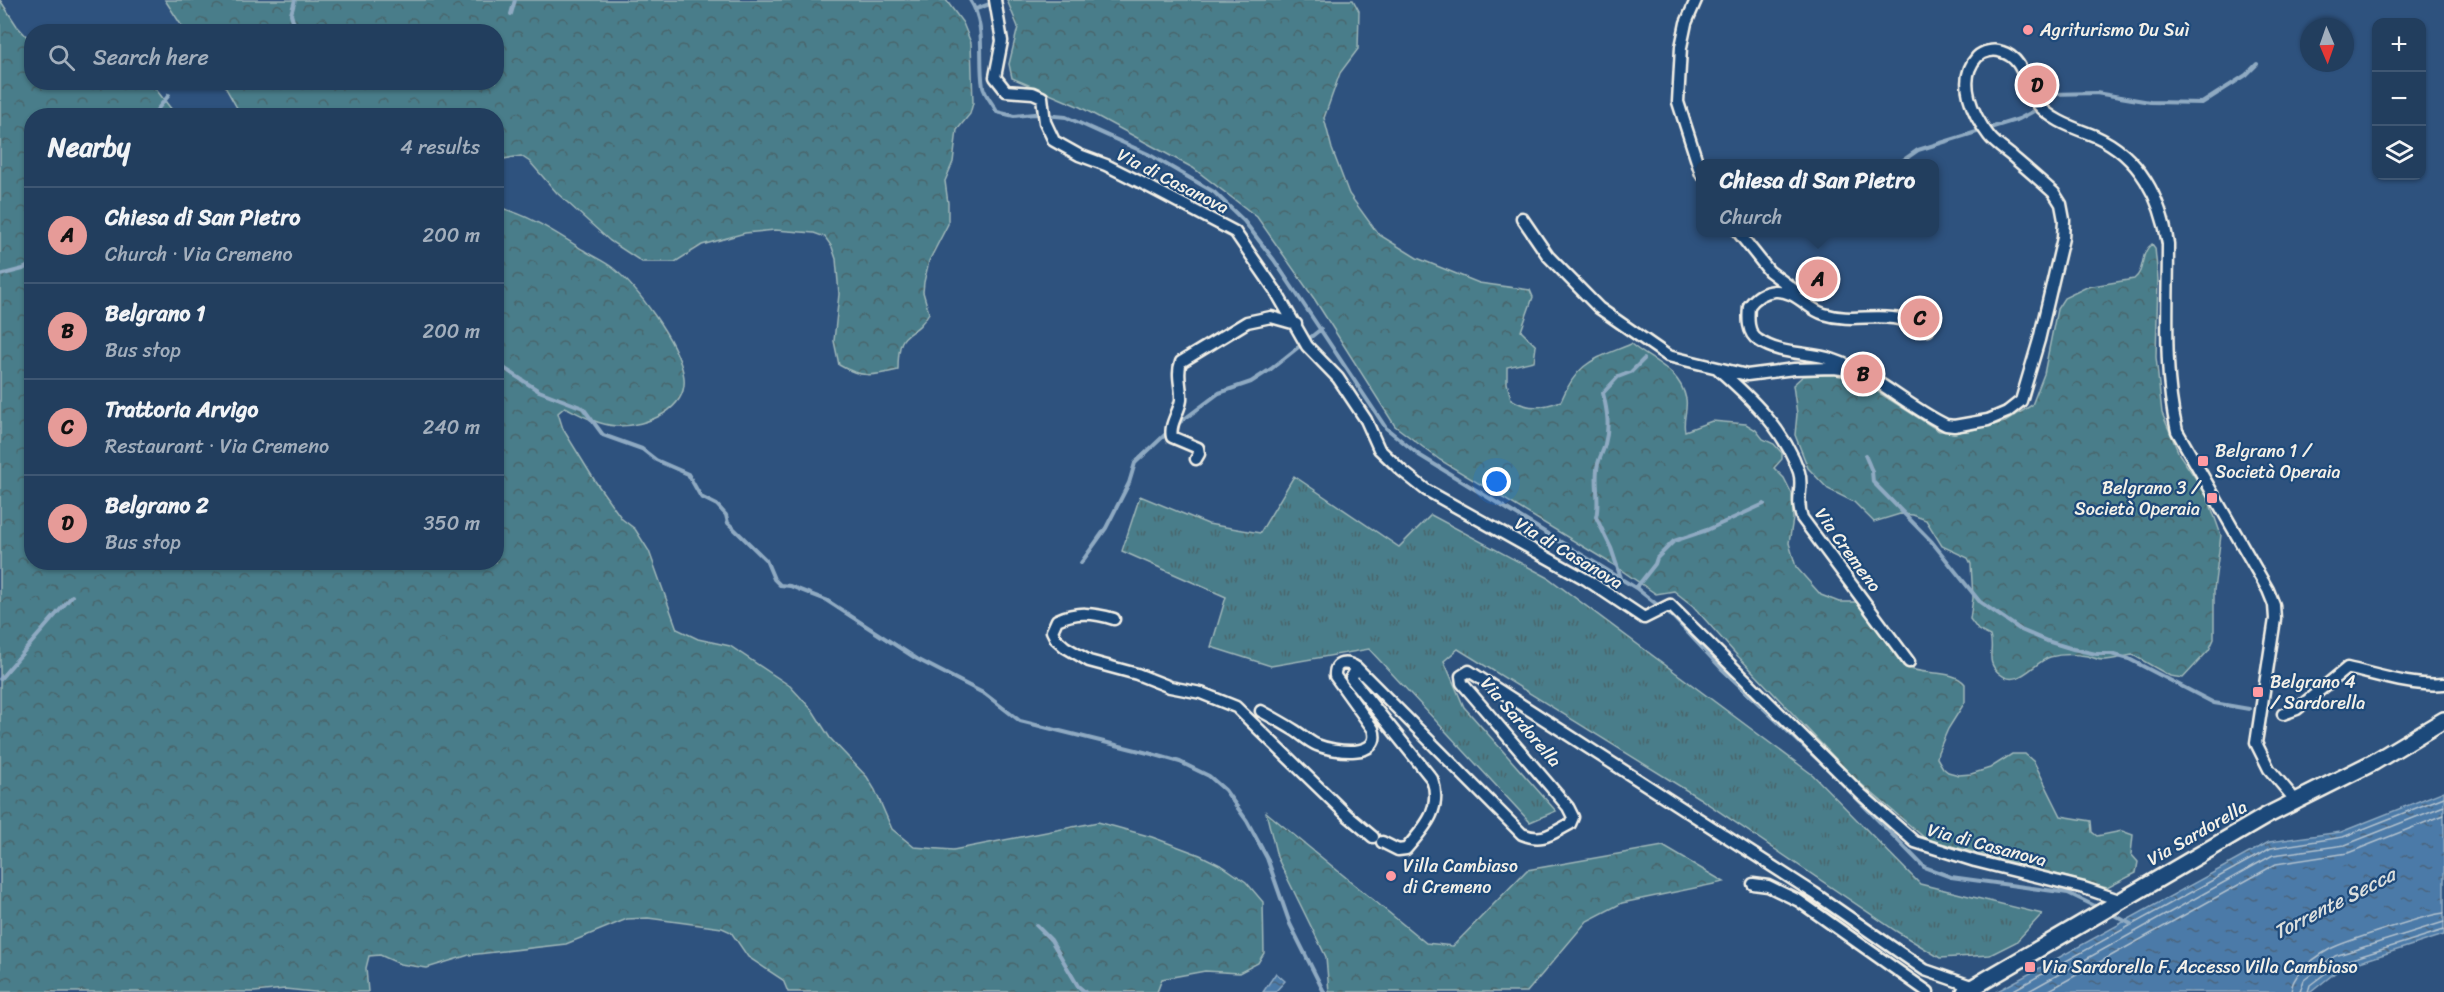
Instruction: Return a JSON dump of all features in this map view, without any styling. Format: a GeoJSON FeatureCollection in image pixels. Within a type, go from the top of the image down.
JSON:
{"type":"FeatureCollection","features":[{"type":"Feature","properties":{"kind":"main road","name":"Via Sardorella"},"geometry":{"type":"LineString","coordinates":[[1970,990],[2091,916],[2265,816],[2374,762],[2444,720]]}},
{"type":"Feature","properties":{"kind":"street","name":"Via di Casanova"},"geometry":{"type":"LineString","coordinates":[[995,0],[1002,40],[996,77],[1006,91],[1033,93],[1042,97],[1045,122],[1054,141],[1079,155],[1106,165],[1235,232],[1296,324],[1307,345],[1338,378],[1366,420],[1379,449],[1401,470],[1426,490],[1587,580],[1644,618],[1670,605],[1863,796],[1915,842],[1975,861],[2084,888],[2119,900]]}},
{"type":"Feature","properties":{"kind":"street"},"geometry":{"type":"LineString","coordinates":[[1696,0],[1686,22],[1681,47],[1678,102],[1696,159]]}},
{"type":"Feature","properties":{"kind":"street"},"geometry":{"type":"LineString","coordinates":[[1928,330],[1894,318],[1861,320],[1822,314],[1786,292],[1776,291],[1762,294],[1749,306],[1749,330],[1756,340],[1778,350],[1833,359],[1858,371],[1946,425],[1971,423],[1999,416],[2021,401],[2039,340],[2063,238],[2064,220],[2061,204],[2054,193],[1990,138],[1973,111],[1968,89],[1968,74],[1973,62],[1980,54],[1989,51],[2002,52],[2012,57],[2020,67],[2036,102],[2055,119],[2115,147],[2138,170],[2156,196],[2168,244],[2169,365],[2173,414],[2177,431],[2268,590],[2274,605],[2274,630],[2256,743],[2269,769],[2296,801]]}},
{"type":"Feature","properties":{"kind":"street","name":"Via Cremeno"},"geometry":{"type":"LineString","coordinates":[[1522,218],[1548,256],[1599,308],[1668,356],[1747,375],[1794,369],[1833,368],[1858,371]]}},
{"type":"Feature","properties":{"kind":"street"},"geometry":{"type":"LineString","coordinates":[[1742,237],[1769,270],[1795,290],[1799,298]]}},
{"type":"Feature","properties":{"kind":"street"},"geometry":{"type":"LineString","coordinates":[[1196,459],[1199,454],[1198,448],[1172,437],[1170,431],[1180,403],[1179,369],[1181,362],[1253,320],[1271,317],[1296,324]]}},
{"type":"Feature","properties":{"kind":"street","name":"Via Cremeno"},"geometry":{"type":"LineString","coordinates":[[1715,367],[1755,402],[1783,441],[1800,474],[1798,506],[1802,518],[1909,662]]}},
{"type":"Feature","properties":{"kind":"street"},"geometry":{"type":"LineString","coordinates":[[1114,619],[1094,613],[1068,615],[1057,620],[1052,632],[1065,647],[1089,661],[1137,674],[1170,687],[1201,693],[1236,707],[1348,816],[1377,839],[1398,850],[1406,849],[1432,816],[1435,788],[1432,779],[1351,678],[1357,668],[1348,663],[1340,664],[1335,669],[1335,676],[1373,729],[1376,737],[1374,744],[1368,749],[1340,750],[1316,745],[1261,711]]}},
{"type":"Feature","properties":{"kind":"street","name":"Via Sardorella"},"geometry":{"type":"LineString","coordinates":[[1357,668],[1522,834],[1532,838],[1542,838],[1570,824],[1573,817],[1568,807],[1462,683],[1461,676],[1467,671],[1472,671],[1814,893],[1925,970],[1970,990]]}},
{"type":"Feature","properties":{"kind":"street"},"geometry":{"type":"LineString","coordinates":[[2283,714],[2297,709],[2348,668],[2402,680],[2433,685],[2444,684]]}},
{"type":"Feature","properties":{"kind":"street"},"geometry":{"type":"LineString","coordinates":[[1753,884],[1776,889],[1799,901],[1928,992]]}},
{"type":"Feature","properties":{"kind":"green space"},"geometry":{"type":"Polygon","coordinates":[[[0,0],[24,34],[24,90],[156,90],[171,108],[24,108],[24,570],[504,570],[504,209],[509,210],[542,225],[613,268],[634,288],[655,316],[679,359],[684,385],[681,396],[674,406],[653,419],[616,426],[596,422],[565,407],[558,413],[563,429],[595,481],[622,519],[635,529],[649,551],[677,629],[698,639],[730,646],[790,686],[813,711],[830,738],[867,777],[892,829],[914,847],[953,850],[1098,822],[1152,837],[1200,855],[1246,882],[1263,902],[1264,953],[1258,963],[1239,973],[1205,971],[1162,979],[1157,992],[788,992],[783,980],[748,957],[731,932],[722,928],[648,918],[627,919],[566,944],[469,955],[427,968],[400,964],[380,955],[369,956],[366,968],[368,992],[314,992],[285,989],[254,992],[0,992],[0,0]]]}},
{"type":"Feature","properties":{"kind":"green space"},"geometry":{"type":"Polygon","coordinates":[[[165,0],[946,0],[963,23],[971,43],[973,103],[970,114],[957,130],[953,162],[945,181],[948,224],[929,261],[924,282],[923,292],[929,313],[917,328],[903,339],[900,345],[898,370],[874,374],[854,372],[839,365],[834,341],[839,294],[836,259],[825,237],[814,233],[775,230],[745,233],[702,245],[675,262],[642,262],[610,241],[557,193],[530,162],[521,156],[504,159],[504,108],[237,108],[227,90],[504,90],[504,24],[180,24],[165,0]]]}},
{"type":"Feature","properties":{"kind":"green space"},"geometry":{"type":"Polygon","coordinates":[[[1007,0],[1353,0],[1359,11],[1358,49],[1340,73],[1324,118],[1332,149],[1349,194],[1378,234],[1417,258],[1479,283],[1530,290],[1533,297],[1521,331],[1536,346],[1534,361],[1507,367],[1507,383],[1511,399],[1523,405],[1535,407],[1561,401],[1574,377],[1588,364],[1631,344],[1664,367],[1678,380],[1686,399],[1685,431],[1712,421],[1746,424],[1756,430],[1763,439],[1774,444],[1782,453],[1782,459],[1774,468],[1784,478],[1792,494],[1793,519],[1789,543],[1796,567],[1821,595],[1839,602],[1858,602],[1903,666],[1953,676],[1965,684],[1965,702],[1948,729],[1938,752],[1937,758],[1943,768],[1959,775],[1971,774],[1990,768],[2012,754],[2025,754],[2034,762],[2061,816],[2091,821],[2092,832],[2097,836],[2122,831],[2133,835],[2131,854],[2138,862],[2136,873],[2107,888],[1926,839],[1853,777],[1693,606],[1674,591],[1656,594],[1612,564],[1440,460],[1395,426],[1315,300],[1257,217],[1193,168],[1080,107],[1012,78],[1009,64],[1018,27],[1007,0]]]}},
{"type":"Feature","properties":{"kind":"green space"},"geometry":{"type":"Polygon","coordinates":[[[2152,244],[2155,248],[2158,279],[2156,357],[2162,413],[2179,454],[2207,495],[2221,535],[2214,590],[2214,639],[2209,650],[2183,678],[2170,676],[2133,655],[2103,660],[2087,656],[2059,655],[2044,660],[2020,677],[2007,678],[1992,665],[1990,636],[1978,630],[1970,619],[1973,598],[1971,564],[1968,558],[1942,546],[1926,520],[1913,515],[1900,514],[1874,522],[1854,502],[1828,489],[1808,468],[1795,435],[1797,414],[1793,385],[1803,376],[1841,374],[1859,380],[1939,431],[1968,431],[2005,422],[2032,405],[2044,374],[2057,309],[2064,298],[2087,287],[2134,279],[2140,271],[2145,252],[2152,244]]]}},
{"type":"Feature","properties":{"kind":"green space"},"geometry":{"type":"Polygon","coordinates":[[[1294,476],[1399,547],[1431,515],[1547,577],[1813,775],[1920,884],[2042,914],[2016,942],[1990,955],[1940,958],[1896,931],[1699,798],[1458,649],[1444,661],[1464,707],[1556,811],[1530,822],[1369,649],[1271,666],[1211,647],[1226,597],[1122,551],[1140,496],[1208,524],[1260,533],[1294,476]]]}},
{"type":"Feature","properties":{"kind":"green space"},"geometry":{"type":"Polygon","coordinates":[[[1266,812],[1426,943],[1453,946],[1527,870],[1663,846],[1724,882],[1622,903],[1587,921],[1527,992],[1329,992],[1326,957],[1277,857],[1266,812]]]}},
{"type":"Feature","properties":{"kind":"water","name":"Torrente Secca"},"geometry":{"type":"Polygon","coordinates":[[[2444,791],[2444,935],[2341,968],[2311,992],[1996,992],[2269,842],[2341,832],[2444,791]]]}},
{"type":"Feature","properties":{"kind":"water"},"geometry":{"type":"Polygon","coordinates":[[[1276,973],[1285,981],[1275,992],[1263,992],[1276,973]]]}},
{"type":"Feature","properties":{"kind":"waterway"},"geometry":{"type":"LineString","coordinates":[[294,24],[291,14],[295,0]]}},
{"type":"Feature","properties":{"kind":"waterway"},"geometry":{"type":"LineString","coordinates":[[511,14],[515,0]]}},
{"type":"Feature","properties":{"kind":"waterway"},"geometry":{"type":"LineString","coordinates":[[970,0],[980,31],[983,87],[997,112],[1014,116],[1034,114],[1066,117],[1148,154],[1214,192],[1244,221],[1274,260],[1386,428],[1419,455],[1636,588],[1674,618],[1721,668],[1835,776],[1924,867],[1951,877],[2068,893],[2099,908]]}},
{"type":"Feature","properties":{"kind":"waterway"},"geometry":{"type":"LineString","coordinates":[[976,9],[1001,0]]}},
{"type":"Feature","properties":{"kind":"waterway"},"geometry":{"type":"LineString","coordinates":[[1905,159],[1918,150],[2019,119],[2034,111],[2051,94],[2096,93],[2150,102],[2202,103],[2246,75],[2257,64]]}},
{"type":"Feature","properties":{"kind":"waterway"},"geometry":{"type":"LineString","coordinates":[[158,108],[169,95]]}},
{"type":"Feature","properties":{"kind":"waterway"},"geometry":{"type":"LineString","coordinates":[[0,275],[24,268]]}},
{"type":"Feature","properties":{"kind":"waterway"},"geometry":{"type":"LineString","coordinates":[[1175,426],[1219,393],[1251,382],[1271,369],[1321,329]]}},
{"type":"Feature","properties":{"kind":"waterway"},"geometry":{"type":"LineString","coordinates":[[1621,578],[1611,548],[1596,517],[1597,467],[1604,447],[1608,424],[1603,393],[1618,377],[1631,372],[1644,359]]}},
{"type":"Feature","properties":{"kind":"waterway"},"geometry":{"type":"LineString","coordinates":[[504,368],[539,391],[583,408],[603,435],[642,449],[656,460],[688,474],[701,497],[717,505],[726,515],[728,523],[766,560],[774,579],[780,585],[790,586],[826,600],[917,659],[985,694],[1020,721],[1180,762],[1209,776],[1225,790],[1247,821],[1267,858],[1290,924],[1324,992]]}},
{"type":"Feature","properties":{"kind":"waterway"},"geometry":{"type":"LineString","coordinates":[[1081,563],[1106,528],[1129,483],[1135,463],[1169,431]]}},
{"type":"Feature","properties":{"kind":"waterway"},"geometry":{"type":"LineString","coordinates":[[1865,455],[1872,471],[1873,482],[1932,542],[1980,602],[2021,630],[2073,649],[2129,659],[2214,703],[2249,709]]}},
{"type":"Feature","properties":{"kind":"waterway"},"geometry":{"type":"LineString","coordinates":[[1636,588],[1655,564],[1657,558],[1674,541],[1707,530],[1764,504]]}},
{"type":"Feature","properties":{"kind":"waterway"},"geometry":{"type":"LineString","coordinates":[[0,679],[72,596]]}},
{"type":"Feature","properties":{"kind":"waterway"},"geometry":{"type":"LineString","coordinates":[[2108,912],[2131,924]]}},
{"type":"Feature","properties":{"kind":"waterway"},"geometry":{"type":"LineString","coordinates":[[1036,925],[1051,940],[1078,986],[1085,992]]}},
{"type":"Feature","properties":{"kind":"place","name":"Agriturismo Du Suì"},"geometry":{"type":"Point","coordinates":[2028,30]}},
{"type":"Feature","properties":{"kind":"place","name":"Belgrano 2"},"geometry":{"type":"Point","coordinates":[2037,85]}},
{"type":"Feature","properties":{"kind":"place","name":"Chiesa di San Pietro"},"geometry":{"type":"Point","coordinates":[1818,279]}},
{"type":"Feature","properties":{"kind":"place","name":"Trattoria Arvigo"},"geometry":{"type":"Point","coordinates":[1920,318]}},
{"type":"Feature","properties":{"kind":"place","name":"Belgrano 1"},"geometry":{"type":"Point","coordinates":[1863,374]}},
{"type":"Feature","properties":{"kind":"place","name":"Belgrano 1 / Società Operaia"},"geometry":{"type":"Point","coordinates":[2203,461]}},
{"type":"Feature","properties":{"kind":"place","name":"Belgrano 3 / Società Operaia"},"geometry":{"type":"Point","coordinates":[2212,498]}},
{"type":"Feature","properties":{"kind":"place","name":"Belgrano 4 / Sardorella"},"geometry":{"type":"Point","coordinates":[2258,692]}},
{"type":"Feature","properties":{"kind":"place","name":"Villa Cambiaso di Cremeno"},"geometry":{"type":"Point","coordinates":[1391,876]}},
{"type":"Feature","properties":{"kind":"place","name":"Via Sardorella F. Accesso Villa Cambiaso"},"geometry":{"type":"Point","coordinates":[2030,967]}}]}
